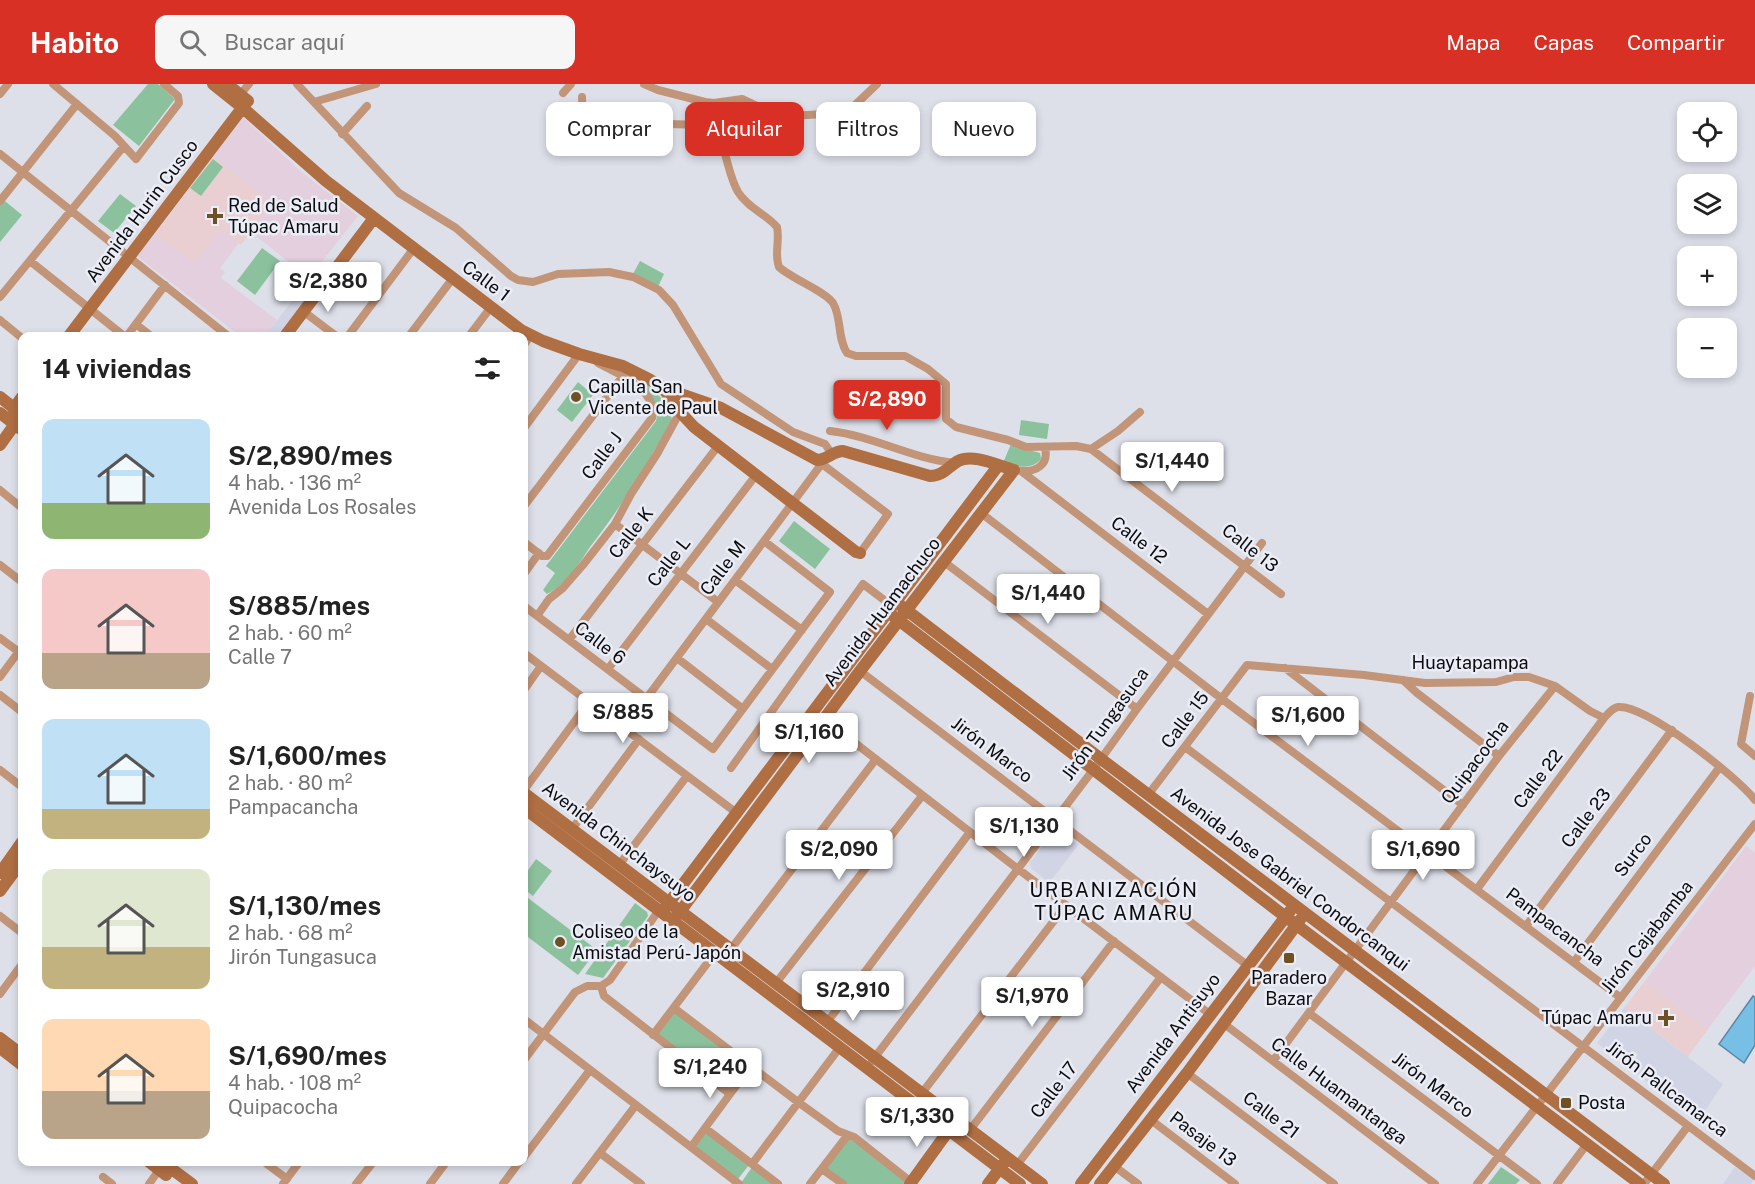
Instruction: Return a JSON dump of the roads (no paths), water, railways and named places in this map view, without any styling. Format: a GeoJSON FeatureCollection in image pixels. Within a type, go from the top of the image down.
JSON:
{"type":"FeatureCollection","features":[{"type":"Feature","properties":{"kind":"street"},"geometry":{"type":"LineString","coordinates":[[0,94],[8,84]]}},
{"type":"Feature","properties":{"kind":"street"},"geometry":{"type":"LineString","coordinates":[[53,84],[116,136],[136,159],[179,103],[180,98],[164,84]]}},
{"type":"Feature","properties":{"kind":"street","name":"Calle 1"},"geometry":{"type":"LineString","coordinates":[[213,84],[241,101]]}},
{"type":"Feature","properties":{"kind":"street","name":"Calle 1"},"geometry":{"type":"LineString","coordinates":[[227,84],[241,101],[308,166],[491,307],[518,332]]}},
{"type":"Feature","properties":{"kind":"street"},"geometry":{"type":"LineString","coordinates":[[241,101],[249,84]]}},
{"type":"Feature","properties":{"kind":"street"},"geometry":{"type":"LineString","coordinates":[[297,84],[399,193],[456,228],[518,280],[533,282],[558,274],[609,272],[633,277],[659,290],[673,305],[716,378],[728,390],[793,432],[825,444],[827,459],[888,514],[860,553]]}},
{"type":"Feature","properties":{"kind":"street"},"geometry":{"type":"LineString","coordinates":[[314,102],[376,84]]}},
{"type":"Feature","properties":{"kind":"street"},"geometry":{"type":"LineString","coordinates":[[563,93],[571,84]]}},
{"type":"Feature","properties":{"kind":"street"},"geometry":{"type":"LineString","coordinates":[[644,84],[684,97],[709,102]]}},
{"type":"Feature","properties":{"kind":"street"},"geometry":{"type":"LineString","coordinates":[[804,115],[840,113],[854,106],[876,84]]}},
{"type":"Feature","properties":{"kind":"street"},"geometry":{"type":"LineString","coordinates":[[582,97],[583,122],[685,124]]}},
{"type":"Feature","properties":{"kind":"street"},"geometry":{"type":"LineString","coordinates":[[721,102],[742,99],[749,102]]}},
{"type":"Feature","properties":{"kind":"street","name":"Avenida Hurin Cusco"},"geometry":{"type":"LineString","coordinates":[[72,332],[241,101]]}},
{"type":"Feature","properties":{"kind":"street"},"geometry":{"type":"LineString","coordinates":[[0,201],[77,104]]}},
{"type":"Feature","properties":{"kind":"street"},"geometry":{"type":"LineString","coordinates":[[342,134],[367,106]]}},
{"type":"Feature","properties":{"kind":"street"},"geometry":{"type":"LineString","coordinates":[[0,297],[124,146]]}},
{"type":"Feature","properties":{"kind":"street"},"geometry":{"type":"LineString","coordinates":[[0,154],[222,332]]}},
{"type":"Feature","properties":{"kind":"street"},"geometry":{"type":"LineString","coordinates":[[726,156],[740,195],[777,227],[776,257],[779,267],[834,304],[842,344],[847,353],[856,356],[905,356],[940,377],[946,384],[946,419],[951,425],[1026,447],[1076,446],[1091,449],[1118,431],[1140,412]]}},
{"type":"Feature","properties":{"kind":"street"},"geometry":{"type":"LineString","coordinates":[[288,332],[374,218]]}},
{"type":"Feature","properties":{"kind":"street"},"geometry":{"type":"LineString","coordinates":[[351,332],[414,249]]}},
{"type":"Feature","properties":{"kind":"street"},"geometry":{"type":"LineString","coordinates":[[30,261],[120,332]]}},
{"type":"Feature","properties":{"kind":"street"},"geometry":{"type":"LineString","coordinates":[[412,332],[453,278]]}},
{"type":"Feature","properties":{"kind":"street"},"geometry":{"type":"LineString","coordinates":[[129,332],[165,285]]}},
{"type":"Feature","properties":{"kind":"street"},"geometry":{"type":"LineString","coordinates":[[472,332],[491,307]]}},
{"type":"Feature","properties":{"kind":"street"},"geometry":{"type":"LineString","coordinates":[[303,311],[331,332]]}},
{"type":"Feature","properties":{"kind":"street"},"geometry":{"type":"LineString","coordinates":[[0,320],[18,335]]}},
{"type":"Feature","properties":{"kind":"street"},"geometry":{"type":"LineString","coordinates":[[136,324],[146,332]]}},
{"type":"Feature","properties":{"kind":"street","name":"Calle 1"},"geometry":{"type":"LineString","coordinates":[[528,340],[623,366],[663,388],[721,408],[817,460],[827,459],[838,451],[849,452],[930,476],[941,474],[964,459],[1017,471]]}},
{"type":"Feature","properties":{"kind":"street"},"geometry":{"type":"LineString","coordinates":[[528,423],[579,354],[623,376],[528,501]]}},
{"type":"Feature","properties":{"kind":"street","name":"Calle J"},"geometry":{"type":"LineString","coordinates":[[542,555],[652,418],[652,407],[646,395],[623,376]]}},
{"type":"Feature","properties":{"kind":"street","name":"Calle 1"},"geometry":{"type":"LineString","coordinates":[[663,388],[694,427],[860,553]]}},
{"type":"Feature","properties":{"kind":"street"},"geometry":{"type":"LineString","coordinates":[[0,397],[18,418]]}},
{"type":"Feature","properties":{"kind":"street"},"geometry":{"type":"LineString","coordinates":[[537,616],[549,599],[576,574],[615,524],[680,412]]}},
{"type":"Feature","properties":{"kind":"street"},"geometry":{"type":"LineString","coordinates":[[0,413],[18,419]]}},
{"type":"Feature","properties":{"kind":"street"},"geometry":{"type":"LineString","coordinates":[[0,445],[18,420]]}},
{"type":"Feature","properties":{"kind":"street"},"geometry":{"type":"LineString","coordinates":[[830,431],[860,437],[930,460],[955,464]]}},
{"type":"Feature","properties":{"kind":"street","name":"Calle K"},"geometry":{"type":"LineString","coordinates":[[569,640],[718,446]]}},
{"type":"Feature","properties":{"kind":"street"},"geometry":{"type":"LineString","coordinates":[[1017,471],[1032,471],[1042,466],[1046,459],[1045,448]]}},
{"type":"Feature","properties":{"kind":"street","name":"Calle 13"},"geometry":{"type":"LineString","coordinates":[[1091,449],[1281,594]]}},
{"type":"Feature","properties":{"kind":"street","name":"Calle M"},"geometry":{"type":"LineString","coordinates":[[646,699],[827,459]]}},
{"type":"Feature","properties":{"kind":"street","name":"Avenida Huamachuco"},"geometry":{"type":"LineString","coordinates":[[663,908],[896,610],[998,466]]}},
{"type":"Feature","properties":{"kind":"street","name":"Avenida Huamachuco"},"geometry":{"type":"LineString","coordinates":[[677,916],[860,671],[896,610],[943,561],[1017,471]]}},
{"type":"Feature","properties":{"kind":"street","name":"Calle 12"},"geometry":{"type":"LineString","coordinates":[[1017,471],[1208,614]]}},
{"type":"Feature","properties":{"kind":"street","name":"Calle L"},"geometry":{"type":"LineString","coordinates":[[608,669],[756,475]]}},
{"type":"Feature","properties":{"kind":"street"},"geometry":{"type":"LineString","coordinates":[[0,490],[18,505]]}},
{"type":"Feature","properties":{"kind":"street","name":"Pampacancha"},"geometry":{"type":"LineString","coordinates":[[981,513],[1222,699],[1622,998]]}},
{"type":"Feature","properties":{"kind":"street"},"geometry":{"type":"LineString","coordinates":[[615,524],[718,602]]}},
{"type":"Feature","properties":{"kind":"street"},"geometry":{"type":"LineString","coordinates":[[676,658],[743,709],[830,592],[764,541]]}},
{"type":"Feature","properties":{"kind":"street","name":"Jirón Tungasuca"},"geometry":{"type":"LineString","coordinates":[[867,1068],[1262,543]]}},
{"type":"Feature","properties":{"kind":"street"},"geometry":{"type":"LineString","coordinates":[[528,545],[542,555],[528,570]]}},
{"type":"Feature","properties":{"kind":"street"},"geometry":{"type":"LineString","coordinates":[[943,561],[1137,709]]}},
{"type":"Feature","properties":{"kind":"street"},"geometry":{"type":"LineString","coordinates":[[0,564],[18,579]]}},
{"type":"Feature","properties":{"kind":"street"},"geometry":{"type":"LineString","coordinates":[[735,580],[802,630]]}},
{"type":"Feature","properties":{"kind":"street"},"geometry":{"type":"LineString","coordinates":[[731,768],[863,584],[896,610]]}},
{"type":"Feature","properties":{"kind":"street","name":"Calle 6"},"geometry":{"type":"LineString","coordinates":[[528,609],[713,749],[743,709]]}},
{"type":"Feature","properties":{"kind":"street","name":"Avenida Jose Gabriel Condorcanqui"},"geometry":{"type":"LineString","coordinates":[[896,610],[1101,759],[1546,1095],[1641,1181]]}},
{"type":"Feature","properties":{"kind":"street","name":"Avenida Jose Gabriel Condorcanqui"},"geometry":{"type":"LineString","coordinates":[[896,610],[1093,770],[1537,1107],[1641,1181],[1664,1184]]}},
{"type":"Feature","properties":{"kind":"street"},"geometry":{"type":"LineString","coordinates":[[706,619],[772,669]]}},
{"type":"Feature","properties":{"kind":"street"},"geometry":{"type":"LineString","coordinates":[[0,638],[18,647]]}},
{"type":"Feature","properties":{"kind":"street"},"geometry":{"type":"LineString","coordinates":[[0,677],[18,653]]}},
{"type":"Feature","properties":{"kind":"street"},"geometry":{"type":"LineString","coordinates":[[528,655],[738,814]]}},
{"type":"Feature","properties":{"kind":"street","name":"Calle 15"},"geometry":{"type":"LineString","coordinates":[[1148,795],[1247,665]]}},
{"type":"Feature","properties":{"kind":"street","name":"Huaytapampa"},"geometry":{"type":"LineString","coordinates":[[1247,665],[1425,683],[1496,682],[1514,677],[1529,677],[1555,686],[1604,718]]}},
{"type":"Feature","properties":{"kind":"street"},"geometry":{"type":"LineString","coordinates":[[528,684],[541,666]]}},
{"type":"Feature","properties":{"kind":"street"},"geometry":{"type":"LineString","coordinates":[[1284,668],[1463,804]]}},
{"type":"Feature","properties":{"kind":"street","name":"Jirón Marco"},"geometry":{"type":"LineString","coordinates":[[860,671],[1247,965]]}},
{"type":"Feature","properties":{"kind":"street"},"geometry":{"type":"LineString","coordinates":[[1403,680],[1499,756]]}},
{"type":"Feature","properties":{"kind":"street","name":"Quipacocha"},"geometry":{"type":"LineString","coordinates":[[1273,1061],[1499,756],[1555,686]]}},
{"type":"Feature","properties":{"kind":"street"},"geometry":{"type":"LineString","coordinates":[[0,695],[18,709]]}},
{"type":"Feature","properties":{"kind":"street"},"geometry":{"type":"LineString","coordinates":[[1750,696],[1741,744],[1755,756]]}},
{"type":"Feature","properties":{"kind":"street"},"geometry":{"type":"LineString","coordinates":[[528,786],[589,702]]}},
{"type":"Feature","properties":{"kind":"street"},"geometry":{"type":"LineString","coordinates":[[1604,718],[1612,709],[1619,707],[1646,716],[1672,730],[1745,787],[1755,800]]}},
{"type":"Feature","properties":{"kind":"street","name":"Calle 22"},"geometry":{"type":"LineString","coordinates":[[1477,889],[1604,718]]}},
{"type":"Feature","properties":{"kind":"street"},"geometry":{"type":"LineString","coordinates":[[824,719],[1017,869],[1211,1015]]}},
{"type":"Feature","properties":{"kind":"street","name":"Calle 23"},"geometry":{"type":"LineString","coordinates":[[1526,926],[1672,730]]}},
{"type":"Feature","properties":{"kind":"street"},"geometry":{"type":"LineString","coordinates":[[572,829],[639,739]]}},
{"type":"Feature","properties":{"kind":"street","name":"Jirón Pallcamarca"},"geometry":{"type":"LineString","coordinates":[[1185,747],[1755,1176]]}},
{"type":"Feature","properties":{"kind":"street"},"geometry":{"type":"LineString","coordinates":[[731,949],[876,759]]}},
{"type":"Feature","properties":{"kind":"street","name":"Surco"},"geometry":{"type":"LineString","coordinates":[[1574,962],[1719,768]]}},
{"type":"Feature","properties":{"kind":"street"},"geometry":{"type":"LineString","coordinates":[[0,770],[18,784]]}},
{"type":"Feature","properties":{"kind":"street"},"geometry":{"type":"LineString","coordinates":[[619,865],[687,776]]}},
{"type":"Feature","properties":{"kind":"street","name":"Avenida Chinchaysuyo"},"geometry":{"type":"LineString","coordinates":[[528,794],[619,865],[663,908]]}},
{"type":"Feature","properties":{"kind":"street"},"geometry":{"type":"LineString","coordinates":[[776,983],[922,796]]}},
{"type":"Feature","properties":{"kind":"street","name":"Avenida Chinchaysuyo"},"geometry":{"type":"LineString","coordinates":[[528,811],[663,908],[731,949],[1013,1162]]}},
{"type":"Feature","properties":{"kind":"street","name":"Jirón Cajabamba"},"geometry":{"type":"LineString","coordinates":[[1477,1184],[1755,824]]}},
{"type":"Feature","properties":{"kind":"street"},"geometry":{"type":"LineString","coordinates":[[828,1021],[970,832]]}},
{"type":"Feature","properties":{"kind":"street"},"geometry":{"type":"LineString","coordinates":[[0,873],[18,848]]}},
{"type":"Feature","properties":{"kind":"street"},"geometry":{"type":"LineString","coordinates":[[0,891],[18,866]]}},
{"type":"Feature","properties":{"kind":"street"},"geometry":{"type":"LineString","coordinates":[[922,1094],[1066,905]]}},
{"type":"Feature","properties":{"kind":"street","name":"Avenida Antisuyo"},"geometry":{"type":"LineString","coordinates":[[1081,1184],[1294,905]]}},
{"type":"Feature","properties":{"kind":"street"},"geometry":{"type":"LineString","coordinates":[[528,1055],[575,992],[587,986],[601,986],[610,980],[663,908]]}},
{"type":"Feature","properties":{"kind":"street","name":"Avenida Antisuyo"},"geometry":{"type":"LineString","coordinates":[[1100,1184],[1187,1073],[1305,913]]}},
{"type":"Feature","properties":{"kind":"street"},"geometry":{"type":"LineString","coordinates":[[0,916],[18,930]]}},
{"type":"Feature","properties":{"kind":"street","name":"Avenida Chinchaysuyo"},"geometry":{"type":"LineString","coordinates":[[677,916],[715,953],[1000,1169]]}},
{"type":"Feature","properties":{"kind":"street"},"geometry":{"type":"LineString","coordinates":[[970,1130],[1114,941]]}},
{"type":"Feature","properties":{"kind":"street"},"geometry":{"type":"LineString","coordinates":[[653,1035],[715,953]]}},
{"type":"Feature","properties":{"kind":"street"},"geometry":{"type":"LineString","coordinates":[[0,994],[18,976]]}},
{"type":"Feature","properties":{"kind":"street","name":"Calle 17"},"geometry":{"type":"LineString","coordinates":[[1013,1162],[1161,977]]}},
{"type":"Feature","properties":{"kind":"street"},"geometry":{"type":"LineString","coordinates":[[601,986],[604,996],[730,1094]]}},
{"type":"Feature","properties":{"kind":"street"},"geometry":{"type":"LineString","coordinates":[[674,1008],[838,1131],[854,1137],[910,1183],[949,1130]]}},
{"type":"Feature","properties":{"kind":"street","name":"Jirón Marco"},"geometry":{"type":"LineString","coordinates":[[1309,1013],[1537,1184]]}},
{"type":"Feature","properties":{"kind":"street"},"geometry":{"type":"LineString","coordinates":[[528,1023],[739,1184]]}},
{"type":"Feature","properties":{"kind":"street","name":"Calle Huamantanga"},"geometry":{"type":"LineString","coordinates":[[1223,1023],[1424,1181],[1435,1184]]}},
{"type":"Feature","properties":{"kind":"street"},"geometry":{"type":"LineString","coordinates":[[0,1038],[18,1052]]}},
{"type":"Feature","properties":{"kind":"street"},"geometry":{"type":"LineString","coordinates":[[752,1164],[840,1047]]}},
{"type":"Feature","properties":{"kind":"street"},"geometry":{"type":"LineString","coordinates":[[0,1048],[18,1062]]}},
{"type":"Feature","properties":{"kind":"street"},"geometry":{"type":"LineString","coordinates":[[691,1147],[750,1067]]}},
{"type":"Feature","properties":{"kind":"street"},"geometry":{"type":"LineString","coordinates":[[528,1152],[590,1070]]}},
{"type":"Feature","properties":{"kind":"street","name":"Calle 21"},"geometry":{"type":"LineString","coordinates":[[1187,1073],[1334,1184]]}},
{"type":"Feature","properties":{"kind":"street"},"geometry":{"type":"LineString","coordinates":[[576,1184],[636,1105]]}},
{"type":"Feature","properties":{"kind":"street","name":"Pasaje 13"},"geometry":{"type":"LineString","coordinates":[[1151,1120],[1235,1184]]}},
{"type":"Feature","properties":{"kind":"street"},"geometry":{"type":"LineString","coordinates":[[1641,1181],[1688,1126]]}},
{"type":"Feature","properties":{"kind":"street"},"geometry":{"type":"LineString","coordinates":[[705,1128],[778,1184]]}},
{"type":"Feature","properties":{"kind":"street"},"geometry":{"type":"LineString","coordinates":[[810,1184],[847,1136]]}},
{"type":"Feature","properties":{"kind":"street"},"geometry":{"type":"LineString","coordinates":[[1557,1184],[1587,1144]]}},
{"type":"Feature","properties":{"kind":"street"},"geometry":{"type":"LineString","coordinates":[[600,1153],[641,1184]]}},
{"type":"Feature","properties":{"kind":"street"},"geometry":{"type":"LineString","coordinates":[[988,1184],[1000,1169],[1013,1162],[1042,1184]]}},
{"type":"Feature","properties":{"kind":"street"},"geometry":{"type":"LineString","coordinates":[[148,1184],[159,1166]]}},
{"type":"Feature","properties":{"kind":"street"},"geometry":{"type":"LineString","coordinates":[[161,1166],[178,1184]]}},
{"type":"Feature","properties":{"kind":"street"},"geometry":{"type":"LineString","coordinates":[[162,1166],[192,1184]]}},
{"type":"Feature","properties":{"kind":"street"},"geometry":{"type":"LineString","coordinates":[[268,1166],[285,1181],[296,1166]]}},
{"type":"Feature","properties":{"kind":"street"},"geometry":{"type":"LineString","coordinates":[[356,1184],[370,1166]]}},
{"type":"Feature","properties":{"kind":"street"},"geometry":{"type":"LineString","coordinates":[[430,1184],[443,1166]]}},
{"type":"Feature","properties":{"kind":"street"},"geometry":{"type":"LineString","coordinates":[[503,1184],[516,1166]]}},
{"type":"Feature","properties":{"kind":"street"},"geometry":{"type":"LineString","coordinates":[[1114,1166],[1138,1184]]}},
{"type":"Feature","properties":{"kind":"street"},"geometry":{"type":"LineString","coordinates":[[822,1169],[843,1184]]}},
{"type":"Feature","properties":{"kind":"street"},"geometry":{"type":"LineString","coordinates":[[1000,1169],[1020,1184]]}},
{"type":"Feature","properties":{"kind":"street"},"geometry":{"type":"LineString","coordinates":[[103,1177],[112,1184]]}},
{"type":"Feature","properties":{"kind":"water"},"geometry":{"type":"Polygon","coordinates":[[[1753,996],[1755,997],[1755,1045],[1744,1063],[1719,1044],[1753,996]]]}},
{"type":"Feature","properties":{"kind":"place","name":"Red de Salud Túpac Amaru"},"geometry":{"type":"Point","coordinates":[215,216]}},
{"type":"Feature","properties":{"kind":"place","name":"Capilla San Vicente de Paul"},"geometry":{"type":"Point","coordinates":[576,397]}},
{"type":"Feature","properties":{"kind":"place","name":"Coliseo de la Amistad Perú- Japón"},"geometry":{"type":"Point","coordinates":[560,942]}},
{"type":"Feature","properties":{"kind":"place","name":"Paradero Bazar"},"geometry":{"type":"Point","coordinates":[1289,958]}},
{"type":"Feature","properties":{"kind":"place","name":"Túpac Amaru"},"geometry":{"type":"Point","coordinates":[1666,1018]}},
{"type":"Feature","properties":{"kind":"place","name":"Posta"},"geometry":{"type":"Point","coordinates":[1566,1103]}},
{"type":"Feature","properties":{"kind":"district","name":"URBANIZACIÓN TÚPAC AMARU"},"geometry":{"type":"Point","coordinates":[1114,902]}}]}
